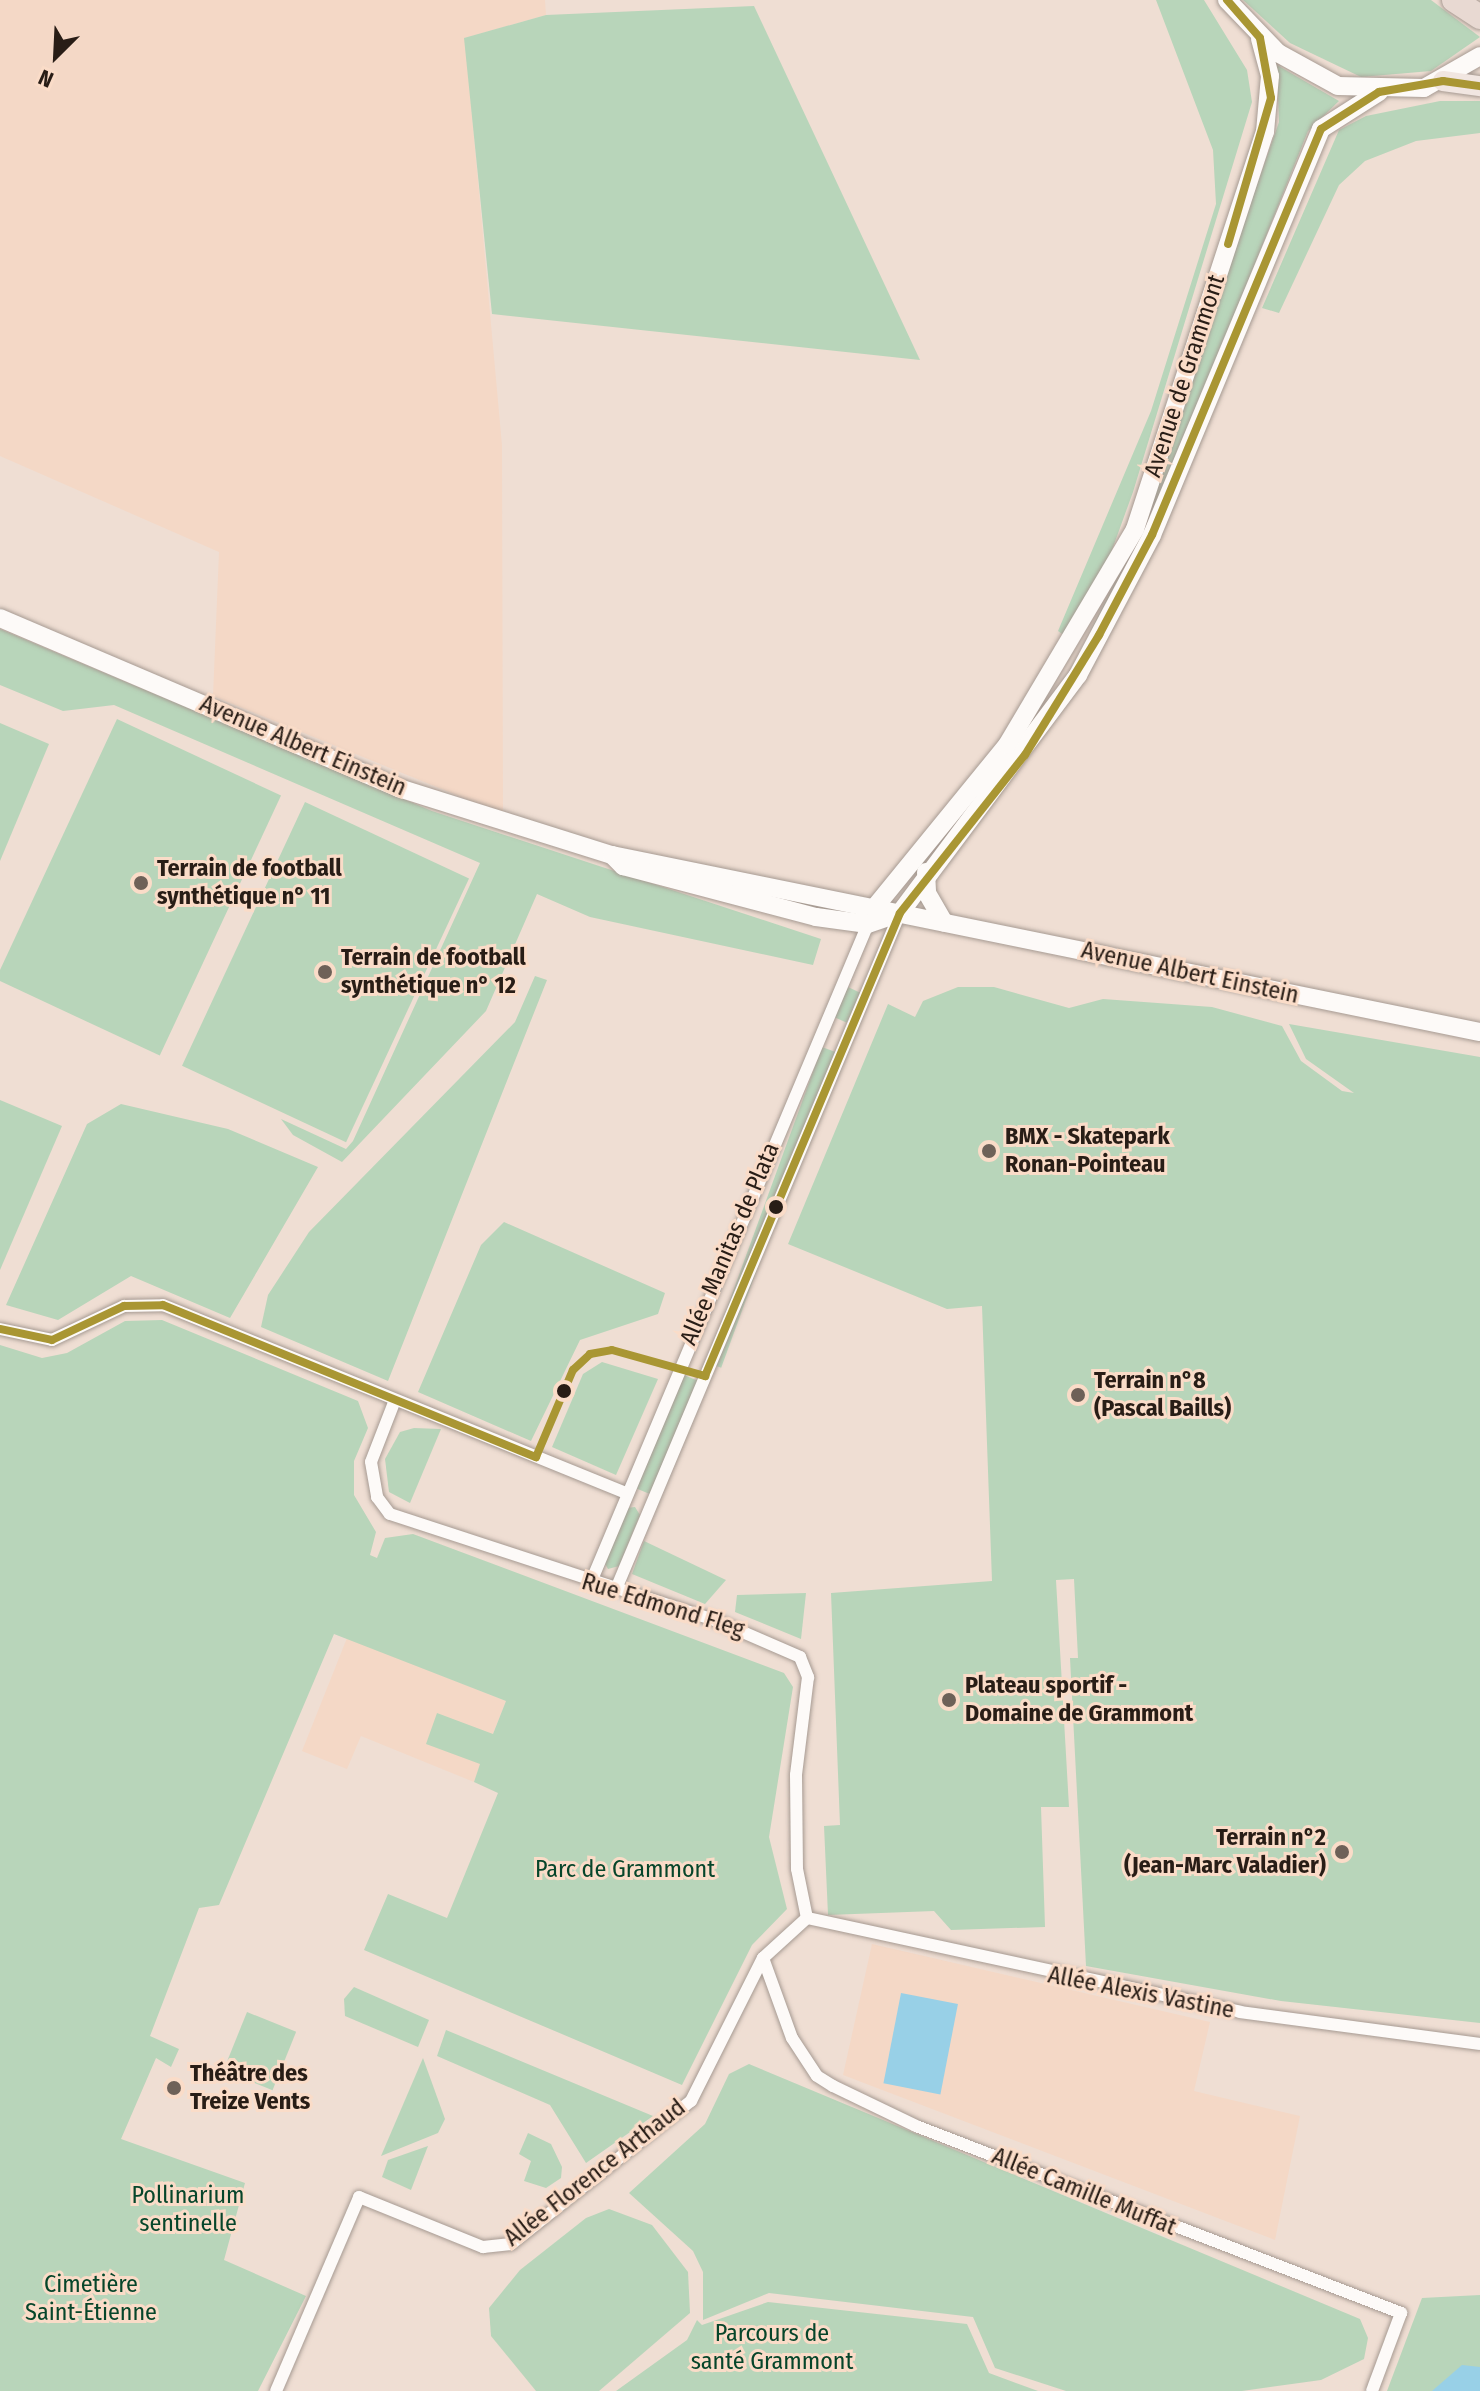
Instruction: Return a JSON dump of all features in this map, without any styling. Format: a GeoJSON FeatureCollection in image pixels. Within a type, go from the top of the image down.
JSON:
{"type":"FeatureCollection","features":[{"type":"Feature","properties":{"kind":"highway"},"geometry":{"type":"LineString","coordinates":[[1454,0],[1480,17]]}},
{"type":"Feature","properties":{"kind":"main road"},"geometry":{"type":"LineString","coordinates":[[1227,0],[1260,38],[1305,71],[1379,92],[1443,81],[1480,86]]}},
{"type":"Feature","properties":{"kind":"main road","name":"Avenue de Grammont"},"geometry":{"type":"LineString","coordinates":[[872,915],[1007,745],[1065,655],[1135,529],[1265,132],[1271,87],[1260,38]]}},
{"type":"Feature","properties":{"kind":"main road"},"geometry":{"type":"LineString","coordinates":[[1443,81],[1480,56]]}},
{"type":"Feature","properties":{"kind":"main road","name":"Avenue de Grammont"},"geometry":{"type":"LineString","coordinates":[[900,913],[926,872],[1025,755],[1078,675],[1152,535],[1321,129],[1379,92]]}},
{"type":"Feature","properties":{"kind":"main road","name":"Avenue Albert Einstein"},"geometry":{"type":"LineString","coordinates":[[0,618],[424,798],[612,855],[623,866],[752,901],[872,915]]}},
{"type":"Feature","properties":{"kind":"main road"},"geometry":{"type":"LineString","coordinates":[[1065,655],[1078,675]]}},
{"type":"Feature","properties":{"kind":"main road"},"geometry":{"type":"LineString","coordinates":[[926,872],[927,893],[944,923]]}},
{"type":"Feature","properties":{"kind":"main road"},"geometry":{"type":"LineString","coordinates":[[872,915],[900,913]]}},
{"type":"Feature","properties":{"kind":"main road","name":"Avenue Albert Einstein"},"geometry":{"type":"LineString","coordinates":[[900,913],[1480,1032]]}},
{"type":"Feature","properties":{"kind":"street","name":"Allée Manitas de Plata"},"geometry":{"type":"LineString","coordinates":[[616,1589],[900,913]]}},
{"type":"Feature","properties":{"kind":"street","name":"Allée Manitas de Plata"},"geometry":{"type":"LineString","coordinates":[[591,1582],[625,1493],[872,915]]}},
{"type":"Feature","properties":{"kind":"street"},"geometry":{"type":"LineString","coordinates":[[0,1329],[52,1340],[124,1306],[163,1305],[625,1493]]}},
{"type":"Feature","properties":{"kind":"street","name":"Rue Edmond Fleg"},"geometry":{"type":"LineString","coordinates":[[395,1400],[371,1462],[377,1497],[390,1514],[616,1589],[800,1657],[808,1677],[796,1775],[797,1869],[807,1918]]}},
{"type":"Feature","properties":{"kind":"street","name":"Allée Florence Arthaud"},"geometry":{"type":"LineString","coordinates":[[276,2391],[359,2197],[494,2248],[511,2244],[691,2101],[763,1958],[807,1918]]}},
{"type":"Feature","properties":{"kind":"street","name":"Allée Alexis Vastine"},"geometry":{"type":"LineString","coordinates":[[807,1918],[1240,2012],[1480,2044]]}},
{"type":"Feature","properties":{"kind":"street","name":"Allée Camille Muffat"},"geometry":{"type":"LineString","coordinates":[[763,1958],[792,2038],[817,2076],[833,2086],[916,2126],[1401,2313],[1372,2391]]}},
{"type":"Feature","properties":{"kind":"shaded area"},"geometry":{"type":"Polygon","coordinates":[[[0,0],[545,0],[546,15],[465,38],[502,445],[503,814],[213,696],[219,552],[0,456],[0,0]]]}},
{"type":"Feature","properties":{"kind":"shaded area"},"geometry":{"type":"Polygon","coordinates":[[[347,1638],[506,1701],[474,1782],[361,1736],[347,1769],[302,1751],[347,1638]]]}},
{"type":"Feature","properties":{"kind":"shaded area"},"geometry":{"type":"Polygon","coordinates":[[[872,1944],[1210,2022],[1194,2091],[1300,2116],[1275,2240],[843,2075],[872,1944]]]}},
{"type":"Feature","properties":{"kind":"green space"},"geometry":{"type":"Polygon","coordinates":[[[1156,0],[1204,0],[1247,70],[1252,102],[1133,492],[1108,561],[1065,636],[1058,631],[1151,411],[1216,204],[1213,150],[1156,0]]]}},
{"type":"Feature","properties":{"kind":"green space"},"geometry":{"type":"Polygon","coordinates":[[[1243,0],[1431,0],[1480,37],[1431,71],[1361,77],[1290,43],[1243,0]]]}},
{"type":"Feature","properties":{"kind":"green space"},"geometry":{"type":"Polygon","coordinates":[[[754,6],[920,360],[492,314],[464,38],[546,15],[754,6]]]}},
{"type":"Feature","properties":{"kind":"green space"},"geometry":{"type":"Polygon","coordinates":[[[1277,65],[1339,101],[1308,131],[1147,534],[1088,636],[1123,567],[1279,122],[1277,65]]]}},
{"type":"Feature","properties":{"kind":"green space"},"geometry":{"type":"Polygon","coordinates":[[[1440,101],[1480,101],[1480,133],[1416,141],[1365,161],[1339,185],[1279,313],[1262,308],[1339,130],[1366,116],[1440,101]]]}},
{"type":"Feature","properties":{"kind":"green space"},"geometry":{"type":"Polygon","coordinates":[[[0,629],[432,811],[821,939],[813,965],[590,917],[537,894],[486,1011],[342,1162],[293,1135],[281,1119],[346,1149],[353,1141],[480,863],[114,705],[63,711],[0,685],[0,629]]]}},
{"type":"Feature","properties":{"kind":"green space","name":"Terrain de football synthétique n° 11"},"geometry":{"type":"Polygon","coordinates":[[[117,719],[281,795],[160,1056],[0,981],[0,970],[117,719]]]}},
{"type":"Feature","properties":{"kind":"green space"},"geometry":{"type":"Polygon","coordinates":[[[0,723],[49,744],[0,861],[0,723]]]}},
{"type":"Feature","properties":{"kind":"green space","name":"Terrain de football synthétique n° 12"},"geometry":{"type":"Polygon","coordinates":[[[305,802],[469,878],[346,1142],[182,1066],[305,802]]]}},
{"type":"Feature","properties":{"kind":"green space"},"geometry":{"type":"Polygon","coordinates":[[[535,976],[547,980],[388,1381],[261,1327],[268,1295],[309,1232],[515,1022],[535,976]]]}},
{"type":"Feature","properties":{"kind":"green space"},"geometry":{"type":"Polygon","coordinates":[[[848,987],[861,993],[847,1023],[834,1017],[848,987]]]}},
{"type":"Feature","properties":{"kind":"green space"},"geometry":{"type":"Polygon","coordinates":[[[958,987],[994,987],[1069,1008],[1103,999],[1212,1007],[1282,1026],[1301,1061],[1342,1091],[1354,1093],[1306,1059],[1289,1024],[1480,1057],[1480,2023],[1281,2001],[1086,1966],[1070,1658],[1078,1658],[1074,1579],[1056,1580],[1069,1807],[1041,1807],[1045,1927],[951,1930],[934,1911],[828,1915],[824,1826],[840,1825],[831,1593],[992,1581],[982,1306],[947,1309],[788,1244],[888,1004],[915,1017],[923,1001],[958,987]]]}},
{"type":"Feature","properties":{"kind":"green space"},"geometry":{"type":"Polygon","coordinates":[[[822,1047],[836,1052],[721,1368],[707,1363],[822,1047]]]}},
{"type":"Feature","properties":{"kind":"green space"},"geometry":{"type":"Polygon","coordinates":[[[0,1100],[62,1126],[0,1270],[0,1100]]]}},
{"type":"Feature","properties":{"kind":"green space"},"geometry":{"type":"Polygon","coordinates":[[[121,1104],[228,1129],[318,1167],[230,1318],[131,1276],[58,1320],[6,1305],[87,1124],[121,1104]]]}},
{"type":"Feature","properties":{"kind":"green space"},"geometry":{"type":"Polygon","coordinates":[[[504,1222],[665,1293],[658,1314],[580,1340],[531,1441],[418,1392],[481,1245],[504,1222]]]}},
{"type":"Feature","properties":{"kind":"green space"},"geometry":{"type":"Polygon","coordinates":[[[162,1320],[358,1401],[368,1428],[354,1461],[354,1495],[376,1532],[370,1555],[377,1558],[385,1538],[413,1534],[784,1673],[793,1687],[769,1837],[787,1909],[752,1945],[682,2085],[364,1950],[388,1894],[447,1918],[498,1793],[474,1782],[480,1764],[426,1744],[437,1713],[493,1734],[506,1701],[334,1634],[219,1905],[199,1908],[150,2036],[179,2049],[171,2067],[156,2058],[121,2139],[245,2183],[224,2260],[306,2296],[258,2391],[0,2391],[0,1345],[42,1358],[67,1353],[125,1321],[162,1320]]]}},
{"type":"Feature","properties":{"kind":"green space"},"geometry":{"type":"Polygon","coordinates":[[[602,1362],[658,1379],[616,1475],[552,1447],[583,1374],[602,1362]]]}},
{"type":"Feature","properties":{"kind":"green space"},"geometry":{"type":"Polygon","coordinates":[[[684,1375],[698,1381],[650,1494],[636,1488],[684,1375]]]}},
{"type":"Feature","properties":{"kind":"green space"},"geometry":{"type":"Polygon","coordinates":[[[414,1428],[441,1429],[410,1503],[389,1492],[385,1459],[400,1432],[414,1428]]]}},
{"type":"Feature","properties":{"kind":"green space"},"geometry":{"type":"Polygon","coordinates":[[[635,1507],[640,1515],[619,1566],[608,1569],[604,1562],[627,1508],[635,1507]]]}},
{"type":"Feature","properties":{"kind":"green space"},"geometry":{"type":"Polygon","coordinates":[[[644,1541],[726,1580],[705,1604],[632,1574],[644,1541]]]}},
{"type":"Feature","properties":{"kind":"green space"},"geometry":{"type":"Polygon","coordinates":[[[806,1593],[801,1639],[735,1612],[737,1595],[806,1593]]]}},
{"type":"Feature","properties":{"kind":"green space"},"geometry":{"type":"Polygon","coordinates":[[[354,1987],[429,2020],[418,2047],[345,2016],[344,1999],[354,1987]]]}},
{"type":"Feature","properties":{"kind":"green space"},"geometry":{"type":"Polygon","coordinates":[[[247,2012],[296,2032],[273,2090],[223,2070],[247,2012]]]}},
{"type":"Feature","properties":{"kind":"green space"},"geometry":{"type":"Polygon","coordinates":[[[446,2030],[653,2116],[586,2163],[550,2105],[437,2056],[446,2030]]]}},
{"type":"Feature","properties":{"kind":"green space"},"geometry":{"type":"Polygon","coordinates":[[[423,2058],[445,2119],[438,2133],[381,2156],[423,2058]]]}},
{"type":"Feature","properties":{"kind":"green space"},"geometry":{"type":"Polygon","coordinates":[[[749,2064],[1360,2319],[1368,2338],[1364,2359],[1321,2380],[1242,2391],[1066,2391],[995,2368],[973,2317],[769,2293],[703,2320],[703,2272],[693,2251],[629,2193],[705,2124],[729,2074],[749,2064]]]}},
{"type":"Feature","properties":{"kind":"green space"},"geometry":{"type":"Polygon","coordinates":[[[528,2133],[551,2144],[562,2167],[561,2178],[546,2188],[524,2181],[531,2161],[519,2154],[528,2133]]]}},
{"type":"Feature","properties":{"kind":"green space"},"geometry":{"type":"Polygon","coordinates":[[[428,2146],[411,2190],[382,2177],[388,2160],[428,2146]]]}},
{"type":"Feature","properties":{"kind":"green space"},"geometry":{"type":"Polygon","coordinates":[[[609,2209],[652,2225],[688,2272],[690,2313],[599,2391],[536,2391],[491,2336],[489,2308],[520,2270],[586,2218],[609,2209]]]}},
{"type":"Feature","properties":{"kind":"green space"},"geometry":{"type":"Polygon","coordinates":[[[1480,2295],[1480,2391],[1387,2391],[1422,2298],[1480,2295]]]}},
{"type":"Feature","properties":{"kind":"green space","name":"Parcours de santé Grammont"},"geometry":{"type":"Polygon","coordinates":[[[768,2302],[967,2324],[989,2373],[1038,2391],[616,2391],[687,2340],[697,2320],[702,2325],[768,2302]]]}},
{"type":"Feature","properties":{"kind":"water"},"geometry":{"type":"Polygon","coordinates":[[[901,1993],[958,2004],[940,2094],[883,2083],[901,1993]]]}},
{"type":"Feature","properties":{"kind":"water"},"geometry":{"type":"Polygon","coordinates":[[[1462,2365],[1480,2367],[1480,2391],[1432,2391],[1462,2365]]]}},
{"type":"Feature","properties":{"kind":"transit line"},"geometry":{"type":"LineString","coordinates":[[1227,0],[1260,38],[1271,98],[1228,244]]}},
{"type":"Feature","properties":{"kind":"transit line"},"geometry":{"type":"LineString","coordinates":[[536,1457],[573,1370],[590,1354],[612,1350],[705,1376],[900,913],[1025,755],[1099,635],[1152,535],[1321,129],[1379,92],[1443,81],[1480,86]]}},
{"type":"Feature","properties":{"kind":"transit line"},"geometry":{"type":"LineString","coordinates":[[0,1329],[52,1340],[124,1306],[163,1305],[536,1457]]}},
{"type":"Feature","properties":{"kind":"place","name":"Terrain de football synthétique n° 11"},"geometry":{"type":"Point","coordinates":[141,883]}},
{"type":"Feature","properties":{"kind":"place","name":"Terrain de football synthétique n° 12"},"geometry":{"type":"Point","coordinates":[325,972]}},
{"type":"Feature","properties":{"kind":"place","name":"BMX - Skatepark Ronan-Pointeau"},"geometry":{"type":"Point","coordinates":[989,1151]}},
{"type":"Feature","properties":{"kind":"place","name":"Terrain n°8 (Pascal Baills)"},"geometry":{"type":"Point","coordinates":[1078,1395]}},
{"type":"Feature","properties":{"kind":"place","name":"Plateau sportif - Domaine de Grammont"},"geometry":{"type":"Point","coordinates":[949,1700]}},
{"type":"Feature","properties":{"kind":"place","name":"Terrain n°2 (Jean-Marc Valadier)"},"geometry":{"type":"Point","coordinates":[1342,1852]}},
{"type":"Feature","properties":{"kind":"place","name":"Théâtre des Treize Vents"},"geometry":{"type":"Point","coordinates":[174,2088]}},
{"type":"Feature","properties":{"kind":"park label","name":"Parc de Grammont"},"geometry":{"type":"Point","coordinates":[625,1870]}},
{"type":"Feature","properties":{"kind":"park label","name":"Pollinarium sentinelle"},"geometry":{"type":"Point","coordinates":[188,2210]}},
{"type":"Feature","properties":{"kind":"park label","name":"Cimetière Saint-Étienne"},"geometry":{"type":"Point","coordinates":[91,2299]}}]}
